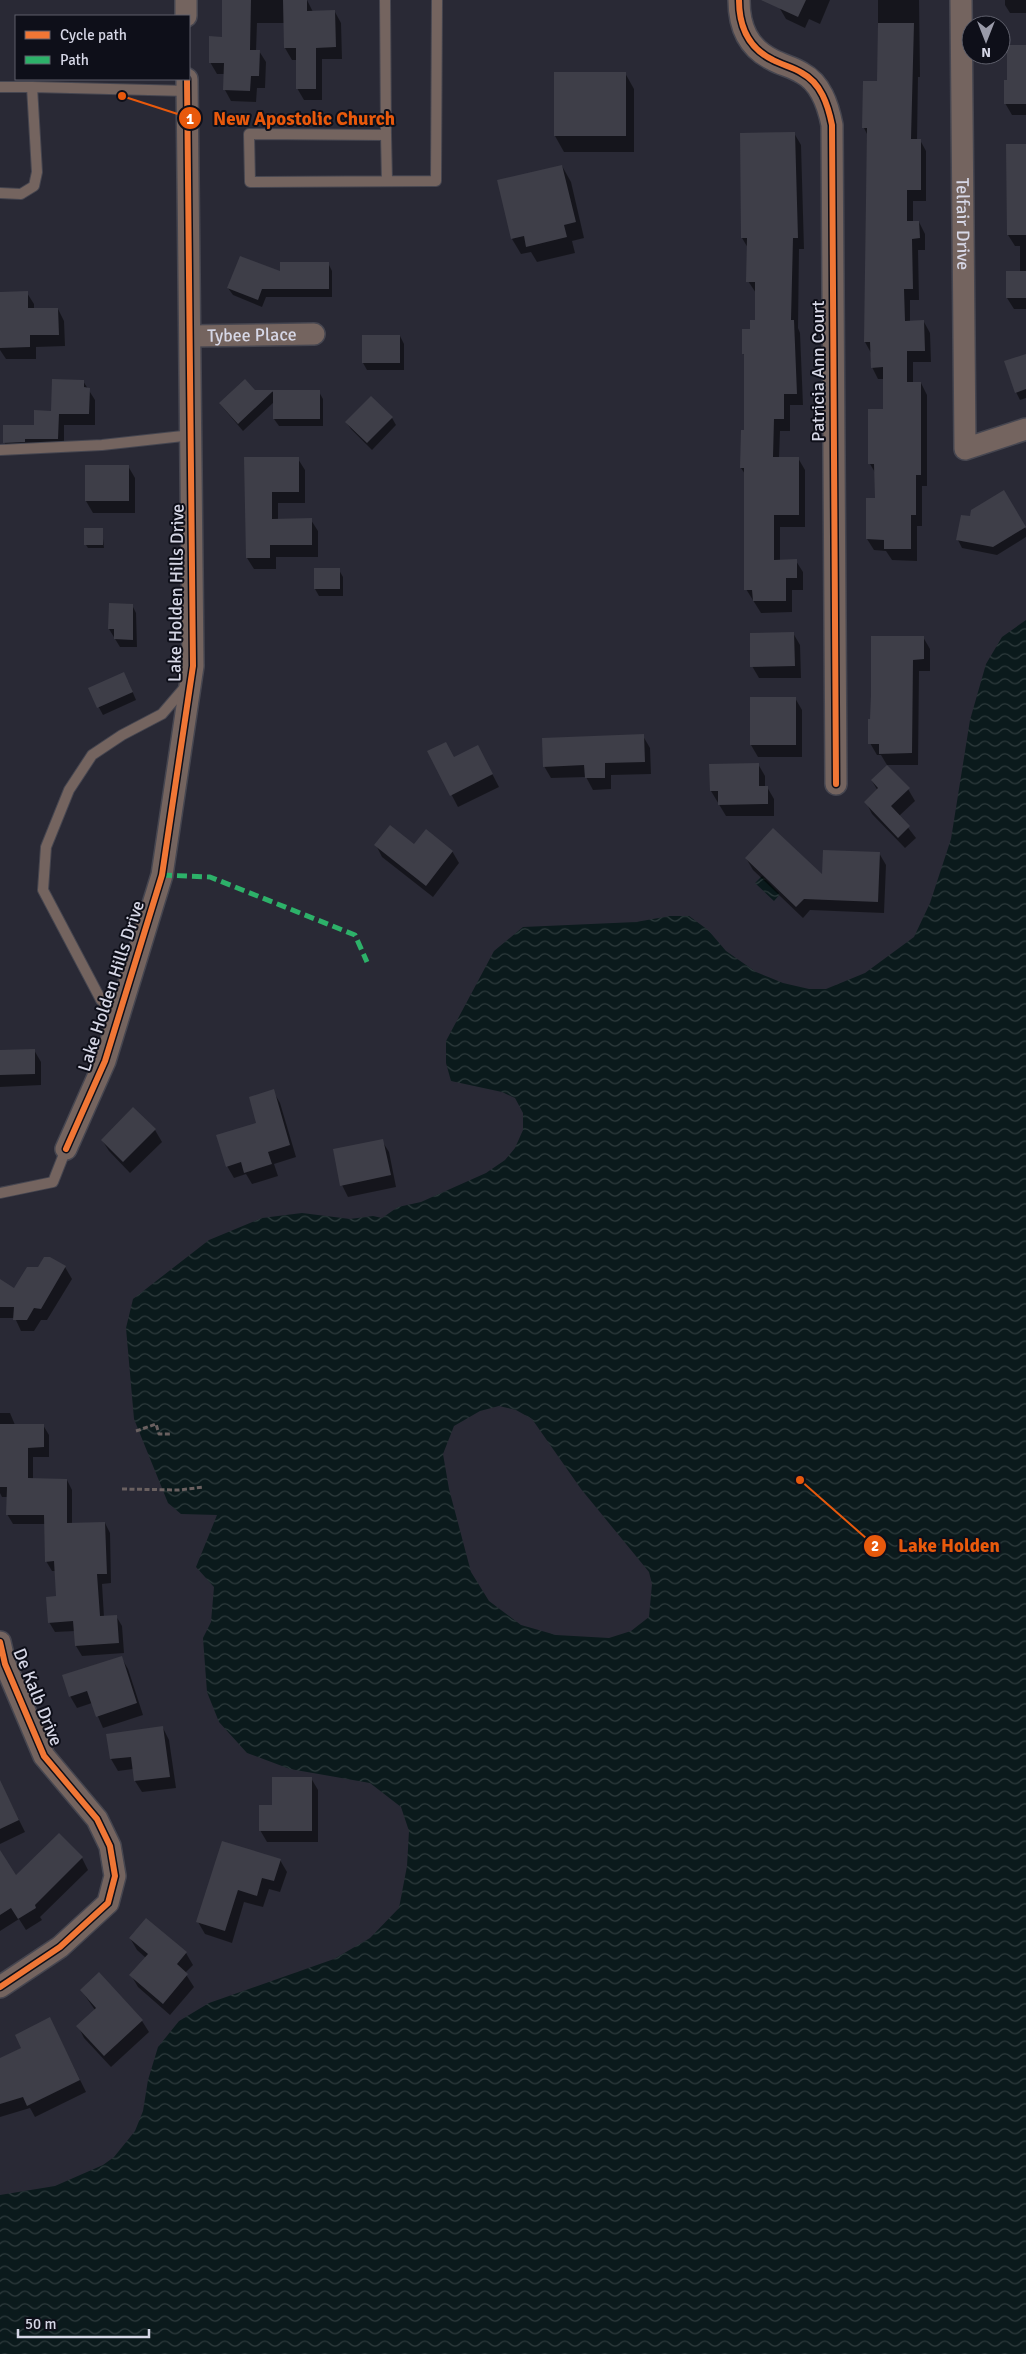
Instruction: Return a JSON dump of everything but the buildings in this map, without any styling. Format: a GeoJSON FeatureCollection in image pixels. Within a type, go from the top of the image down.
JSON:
{"type":"FeatureCollection","features":[{"type":"Feature","properties":{"kind":"street"},"geometry":{"type":"LineString","coordinates":[[186,0],[186,15]]}},
{"type":"Feature","properties":{"kind":"street","name":"Patricia Ann Court"},"geometry":{"type":"LineString","coordinates":[[739,0],[744,33],[755,48],[772,60],[803,73],[818,88],[828,107],[832,125],[836,784]]}},
{"type":"Feature","properties":{"kind":"street","name":"Telfair Drive"},"geometry":{"type":"LineString","coordinates":[[961,0],[965,449],[1026,429]]}},
{"type":"Feature","properties":{"kind":"street","name":"Lake Holden Hills Drive"},"geometry":{"type":"LineString","coordinates":[[66,1148],[105,1061],[162,875],[193,666],[192,336],[188,85]]}},
{"type":"Feature","properties":{"kind":"street","name":"Tybee Place"},"geometry":{"type":"LineString","coordinates":[[192,336],[314,334]]}},
{"type":"Feature","properties":{"kind":"street","name":"De Kalb Drive"},"geometry":{"type":"LineString","coordinates":[[0,1642],[5,1664],[44,1756],[97,1819],[110,1846],[115,1876],[108,1903],[60,1946],[0,1987]]}},
{"type":"Feature","properties":{"kind":"lane"},"geometry":{"type":"LineString","coordinates":[[385,0],[388,181]]}},
{"type":"Feature","properties":{"kind":"lane"},"geometry":{"type":"LineString","coordinates":[[386,135],[249,134],[250,182],[436,181],[437,0]]}},
{"type":"Feature","properties":{"kind":"lane"},"geometry":{"type":"LineString","coordinates":[[0,87],[188,85]]}},
{"type":"Feature","properties":{"kind":"lane"},"geometry":{"type":"LineString","coordinates":[[0,193],[21,194],[34,186],[36,172],[32,87]]}},
{"type":"Feature","properties":{"kind":"lane"},"geometry":{"type":"LineString","coordinates":[[0,450],[93,446],[192,435]]}},
{"type":"Feature","properties":{"kind":"lane","name":"Lake Holden Hills Drive"},"geometry":{"type":"LineString","coordinates":[[118,1015],[101,1000],[43,890],[46,847],[69,790],[92,755],[122,735],[162,714],[191,679]]}},
{"type":"Feature","properties":{"kind":"lane"},"geometry":{"type":"LineString","coordinates":[[0,1193],[53,1182],[66,1148]]}},
{"type":"Feature","properties":{"kind":"path"},"geometry":{"type":"LineString","coordinates":[[136,1430],[156,1424],[159,1434],[171,1434]]}},
{"type":"Feature","properties":{"kind":"path"},"geometry":{"type":"LineString","coordinates":[[122,1489],[179,1490],[204,1486]]}},
{"type":"Feature","properties":{"kind":"water"},"geometry":{"type":"Polygon","coordinates":[[[1026,620],[1026,2354],[0,2354],[0,2195],[55,2186],[103,2165],[114,2157],[135,2131],[143,2111],[148,2080],[158,2047],[179,2021],[209,2003],[334,1959],[370,1938],[399,1908],[407,1866],[409,1831],[401,1807],[370,1783],[290,1769],[247,1753],[219,1722],[207,1692],[203,1638],[211,1622],[214,1587],[196,1567],[217,1515],[181,1514],[168,1503],[134,1419],[126,1328],[133,1299],[209,1240],[262,1218],[302,1213],[350,1219],[373,1216],[382,1218],[398,1207],[421,1202],[486,1173],[505,1160],[515,1148],[523,1130],[523,1113],[515,1098],[502,1092],[451,1081],[446,1063],[446,1041],[494,951],[523,927],[636,922],[670,916],[689,916],[708,930],[726,951],[756,972],[783,983],[809,989],[826,989],[865,973],[914,937],[930,903],[951,839],[970,720],[986,664],[1002,637],[1026,620]],[[499,1406],[480,1411],[454,1426],[443,1454],[449,1489],[471,1572],[489,1601],[521,1625],[556,1635],[609,1638],[631,1631],[649,1617],[652,1584],[649,1572],[581,1489],[532,1419],[516,1410],[499,1406]]]}},
{"type":"Feature","properties":{"kind":"water"},"geometry":{"type":"Polygon","coordinates":[[[762,876],[780,894],[774,901],[755,883],[762,876]]]}},
{"type":"Feature","properties":{"kind":"marked path"},"geometry":{"type":"LineString","coordinates":[[162,875],[210,877],[355,935],[367,962]]}},
{"type":"Feature","properties":{"kind":"cycle path"},"geometry":{"type":"LineString","coordinates":[[739,0],[743,28],[751,43],[764,55],[809,77],[823,95],[832,125],[836,784]]}},
{"type":"Feature","properties":{"kind":"cycle path"},"geometry":{"type":"LineString","coordinates":[[66,1149],[105,1061],[162,875],[193,666],[187,80]]}},
{"type":"Feature","properties":{"kind":"cycle path"},"geometry":{"type":"LineString","coordinates":[[0,1642],[5,1664],[44,1756],[97,1819],[110,1846],[115,1876],[108,1903],[60,1947],[0,1987]]}},
{"type":"Feature","properties":{"kind":"place","name":"New Apostolic Church"},"geometry":{"type":"Point","coordinates":[122,96]}},
{"type":"Feature","properties":{"kind":"place","name":"Lake Holden"},"geometry":{"type":"Point","coordinates":[800,1480]}}]}
